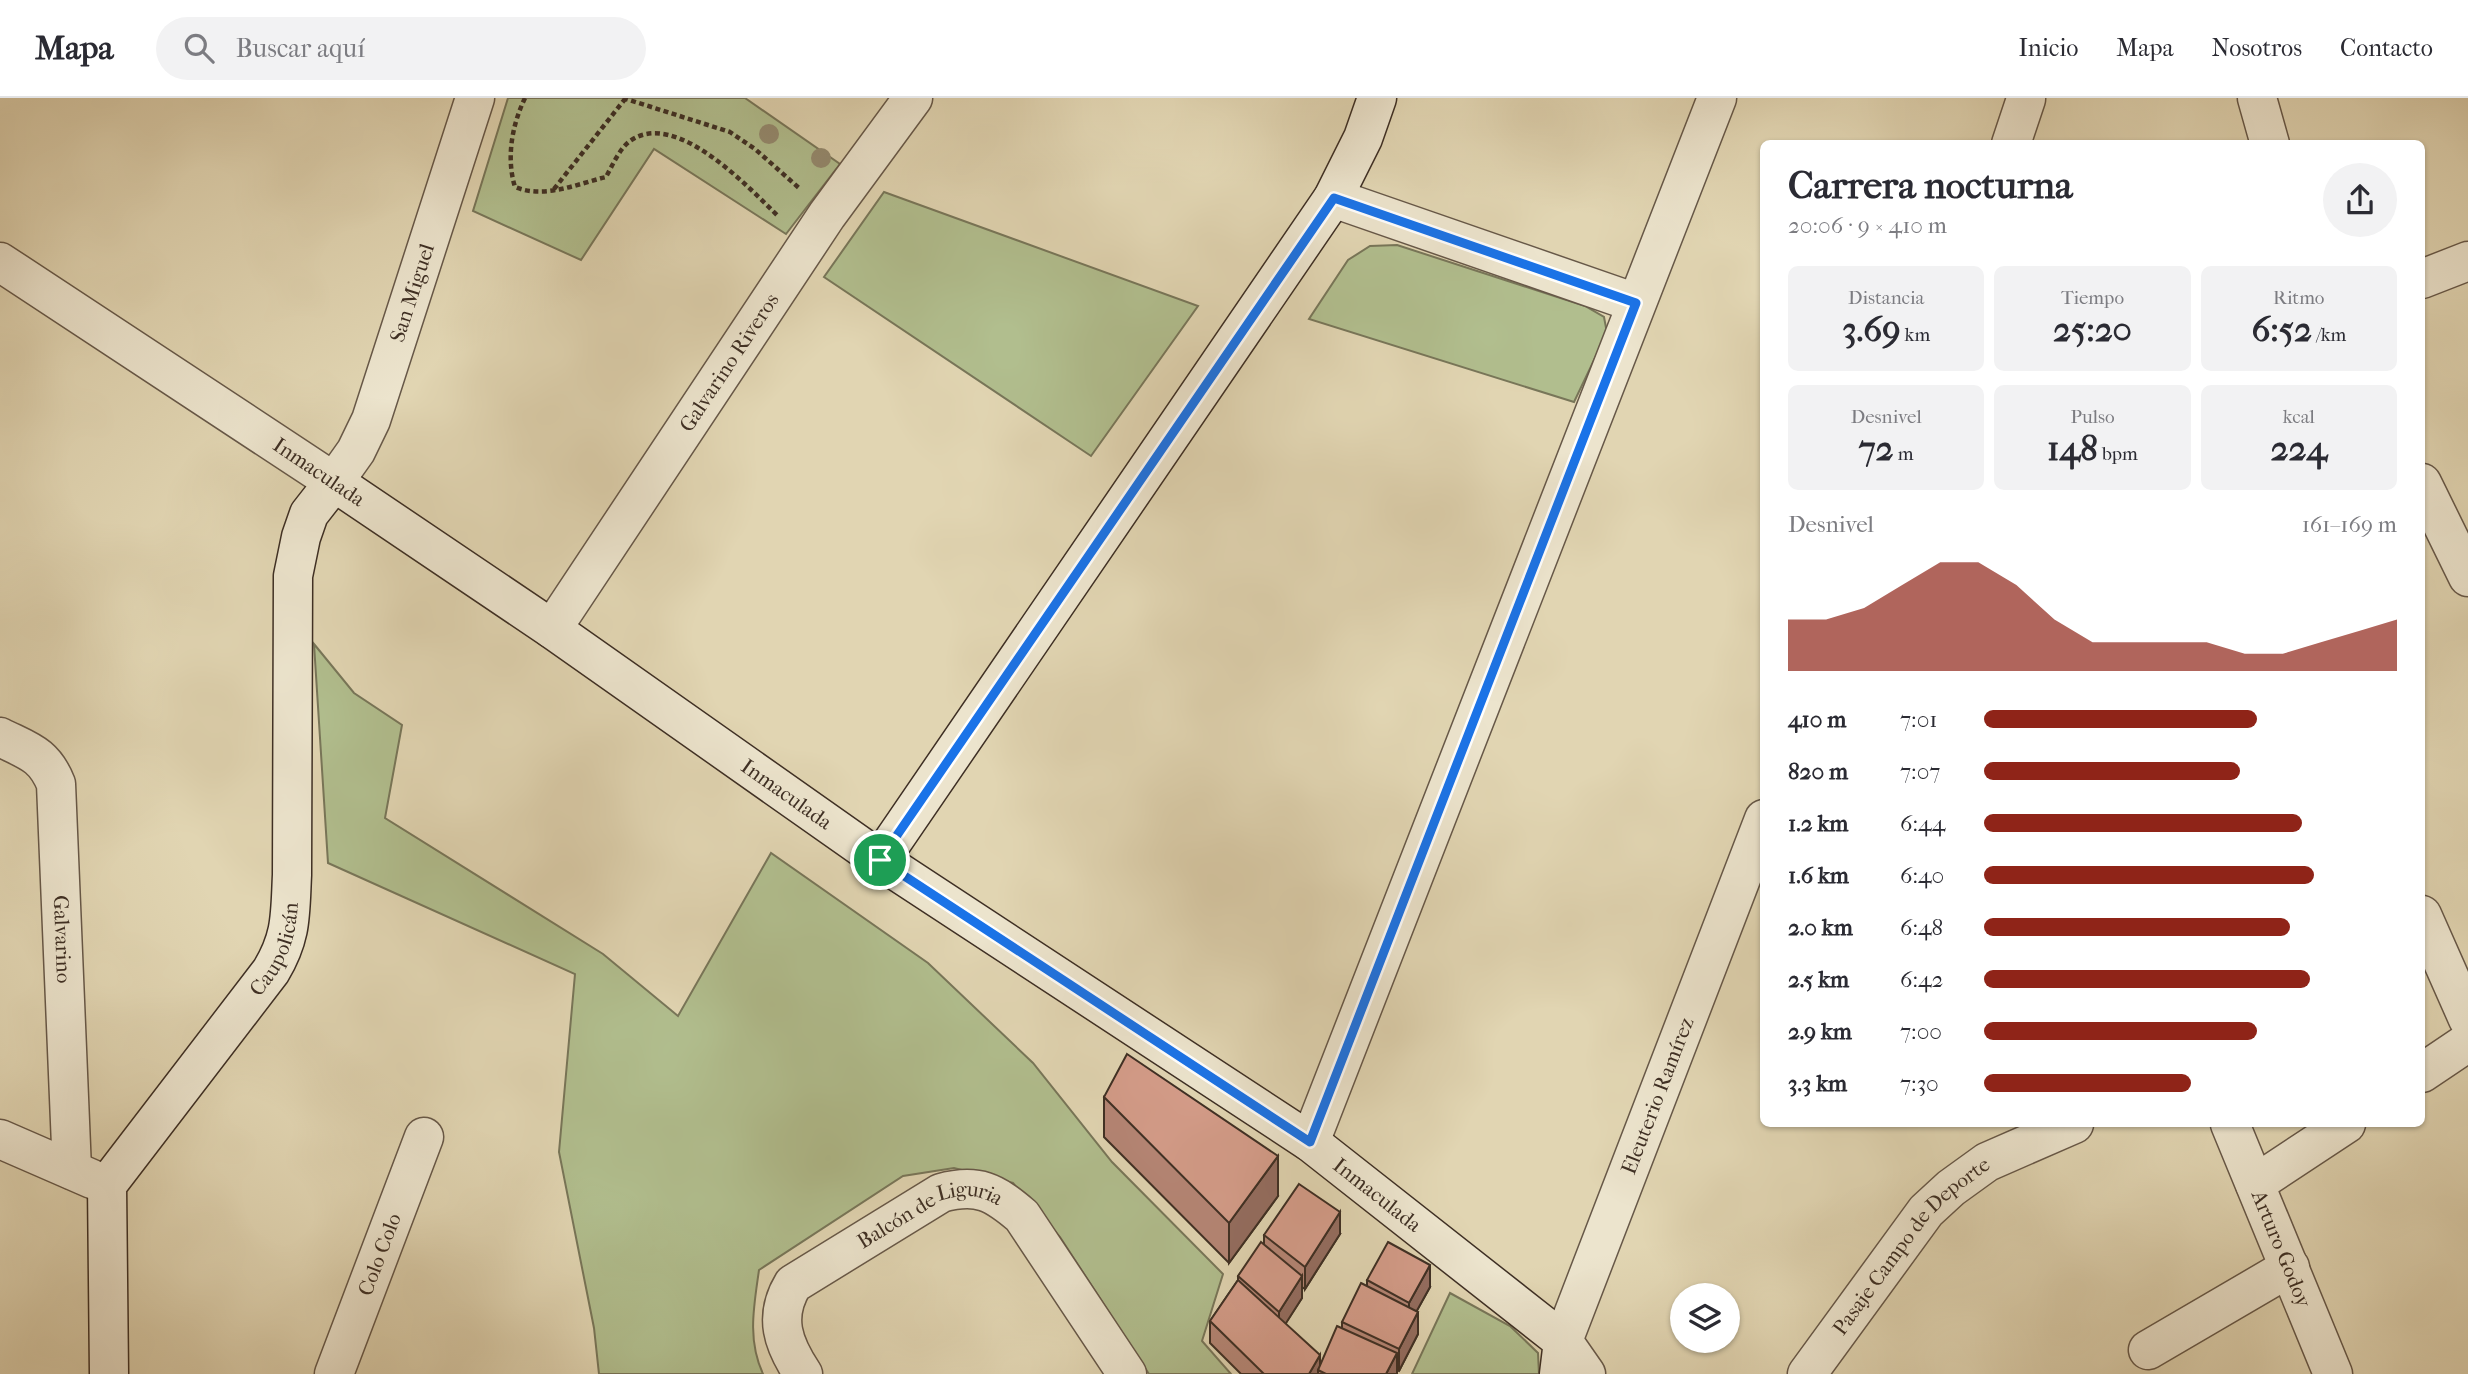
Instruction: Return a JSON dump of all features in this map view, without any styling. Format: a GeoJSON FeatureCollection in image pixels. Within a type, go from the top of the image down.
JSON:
{"type":"FeatureCollection","features":[{"type":"Feature","properties":{"kind":"street","name":"San Miguel"},"geometry":{"type":"LineString","coordinates":[[334,482],[356,451],[371,420],[475,98]]}},
{"type":"Feature","properties":{"kind":"street","name":"Galvarino Riveros"},"geometry":{"type":"LineString","coordinates":[[552,629],[817,230],[913,98]]}},
{"type":"Feature","properties":{"kind":"street"},"geometry":{"type":"LineString","coordinates":[[880,860],[1334,198],[1363,138],[1377,98]]}},
{"type":"Feature","properties":{"kind":"street"},"geometry":{"type":"LineString","coordinates":[[1310,1142],[1717,98]]}},
{"type":"Feature","properties":{"kind":"street"},"geometry":{"type":"LineString","coordinates":[[2257,98],[2269,140]]}},
{"type":"Feature","properties":{"kind":"street"},"geometry":{"type":"LineString","coordinates":[[2012,140],[2026,99]]}},
{"type":"Feature","properties":{"kind":"street"},"geometry":{"type":"LineString","coordinates":[[1334,198],[1636,303]]}},
{"type":"Feature","properties":{"kind":"street","name":"Inmaculada"},"geometry":{"type":"LineString","coordinates":[[0,261],[552,629],[880,860],[1310,1142],[1561,1357],[1586,1374]]}},
{"type":"Feature","properties":{"kind":"street"},"geometry":{"type":"LineString","coordinates":[[2425,278],[2468,261]]}},
{"type":"Feature","properties":{"kind":"street","name":"Caupolicán"},"geometry":{"type":"LineString","coordinates":[[107,1185],[271,971],[284,950],[289,925],[292,876],[293,576],[309,514],[334,482]]}},
{"type":"Feature","properties":{"kind":"street"},"geometry":{"type":"LineString","coordinates":[[2425,489],[2468,577]]}},
{"type":"Feature","properties":{"kind":"street","name":"Galvarino"},"geometry":{"type":"LineString","coordinates":[[0,737],[37,755],[50,768],[56,784],[72,1170]]}},
{"type":"Feature","properties":{"kind":"street","name":"Eleuterio Ramírez"},"geometry":{"type":"LineString","coordinates":[[1561,1357],[1760,830]]}},
{"type":"Feature","properties":{"kind":"street"},"geometry":{"type":"LineString","coordinates":[[2425,922],[2468,1020]]}},
{"type":"Feature","properties":{"kind":"street"},"geometry":{"type":"LineString","coordinates":[[2425,1071],[2468,1042]]}},
{"type":"Feature","properties":{"kind":"street","name":"Pasaje Campo de Deporte"},"geometry":{"type":"LineString","coordinates":[[1807,1374],[1926,1211],[1942,1195],[1987,1162],[2067,1127]]}},
{"type":"Feature","properties":{"kind":"street","name":"Arturo Godoy"},"geometry":{"type":"LineString","coordinates":[[2231,1127],[2333,1374]]}},
{"type":"Feature","properties":{"kind":"street"},"geometry":{"type":"LineString","coordinates":[[2255,1184],[2341,1127]]}},
{"type":"Feature","properties":{"kind":"street","name":"Colo Colo"},"geometry":{"type":"LineString","coordinates":[[334,1374],[424,1137]]}},
{"type":"Feature","properties":{"kind":"street"},"geometry":{"type":"LineString","coordinates":[[0,1139],[107,1185],[109,1374]]}},
{"type":"Feature","properties":{"kind":"street","name":"Balcón de Liguria"},"geometry":{"type":"LineString","coordinates":[[803,1374],[784,1337],[784,1300],[793,1284],[941,1193],[956,1188],[989,1192],[1001,1198],[1022,1216],[1127,1374]]}},
{"type":"Feature","properties":{"kind":"street"},"geometry":{"type":"LineString","coordinates":[[2148,1350],[2290,1267]]}},
{"type":"Feature","properties":{"kind":"path"},"geometry":{"type":"LineString","coordinates":[[525,98],[518,112],[513,138],[512,177],[515,187],[526,191],[553,191],[606,177],[628,142],[640,136],[671,136],[686,140],[722,164],[748,186],[817,230]]}},
{"type":"Feature","properties":{"kind":"path"},"geometry":{"type":"LineString","coordinates":[[553,191],[624,98],[730,132],[755,149],[817,230]]}},
{"type":"Feature","properties":{"kind":"green space"},"geometry":{"type":"Polygon","coordinates":[[[508,98],[745,98],[840,164],[786,234],[654,149],[581,260],[473,211],[508,98]]]}},
{"type":"Feature","properties":{"kind":"green space"},"geometry":{"type":"Polygon","coordinates":[[[884,192],[1198,306],[1091,456],[824,277],[884,192]]]}},
{"type":"Feature","properties":{"kind":"green space"},"geometry":{"type":"Polygon","coordinates":[[[1397,245],[1585,306],[1604,317],[1607,333],[1574,402],[1309,319],[1348,260],[1370,246],[1397,245]]]}},
{"type":"Feature","properties":{"kind":"green space"},"geometry":{"type":"Polygon","coordinates":[[[314,644],[354,693],[402,725],[385,818],[603,954],[678,1016],[771,853],[928,963],[1033,1063],[1112,1162],[1223,1274],[1202,1341],[1231,1374],[1149,1374],[1060,1237],[1013,1183],[954,1168],[903,1176],[759,1270],[753,1335],[763,1374],[599,1374],[594,1328],[559,1152],[575,974],[328,863],[314,644]]]}},
{"type":"Feature","properties":{"kind":"green space"},"geometry":{"type":"Polygon","coordinates":[[[1450,1293],[1510,1326],[1538,1353],[1539,1374],[1412,1374],[1450,1293]]]}},
{"type":"Feature","properties":{"kind":"building"},"geometry":{"type":"Polygon","coordinates":[[[1127,1054],[1278,1156],[1229,1223],[1104,1097],[1127,1054]]]}},
{"type":"Feature","properties":{"kind":"building"},"geometry":{"type":"Polygon","coordinates":[[[1299,1184],[1340,1212],[1305,1267],[1264,1235],[1299,1184]]]}},
{"type":"Feature","properties":{"kind":"building"},"geometry":{"type":"Polygon","coordinates":[[[1261,1242],[1302,1276],[1279,1312],[1238,1276],[1261,1242]]]}},
{"type":"Feature","properties":{"kind":"building"},"geometry":{"type":"Polygon","coordinates":[[[1388,1242],[1430,1265],[1409,1303],[1367,1280],[1388,1242]]]}},
{"type":"Feature","properties":{"kind":"building"},"geometry":{"type":"Polygon","coordinates":[[[1238,1280],[1320,1355],[1309,1374],[1264,1374],[1210,1321],[1238,1280]]]}},
{"type":"Feature","properties":{"kind":"building"},"geometry":{"type":"Polygon","coordinates":[[[1361,1283],[1418,1312],[1399,1349],[1342,1322],[1361,1283]]]}},
{"type":"Feature","properties":{"kind":"building"},"geometry":{"type":"Polygon","coordinates":[[[1337,1326],[1397,1353],[1386,1374],[1326,1374],[1318,1370],[1337,1326]]]}},
{"type":"Feature","properties":{"kind":"route"},"geometry":{"type":"LineString","coordinates":[[1334,198],[1636,303],[1310,1142],[880,860],[1334,198]]}}]}
